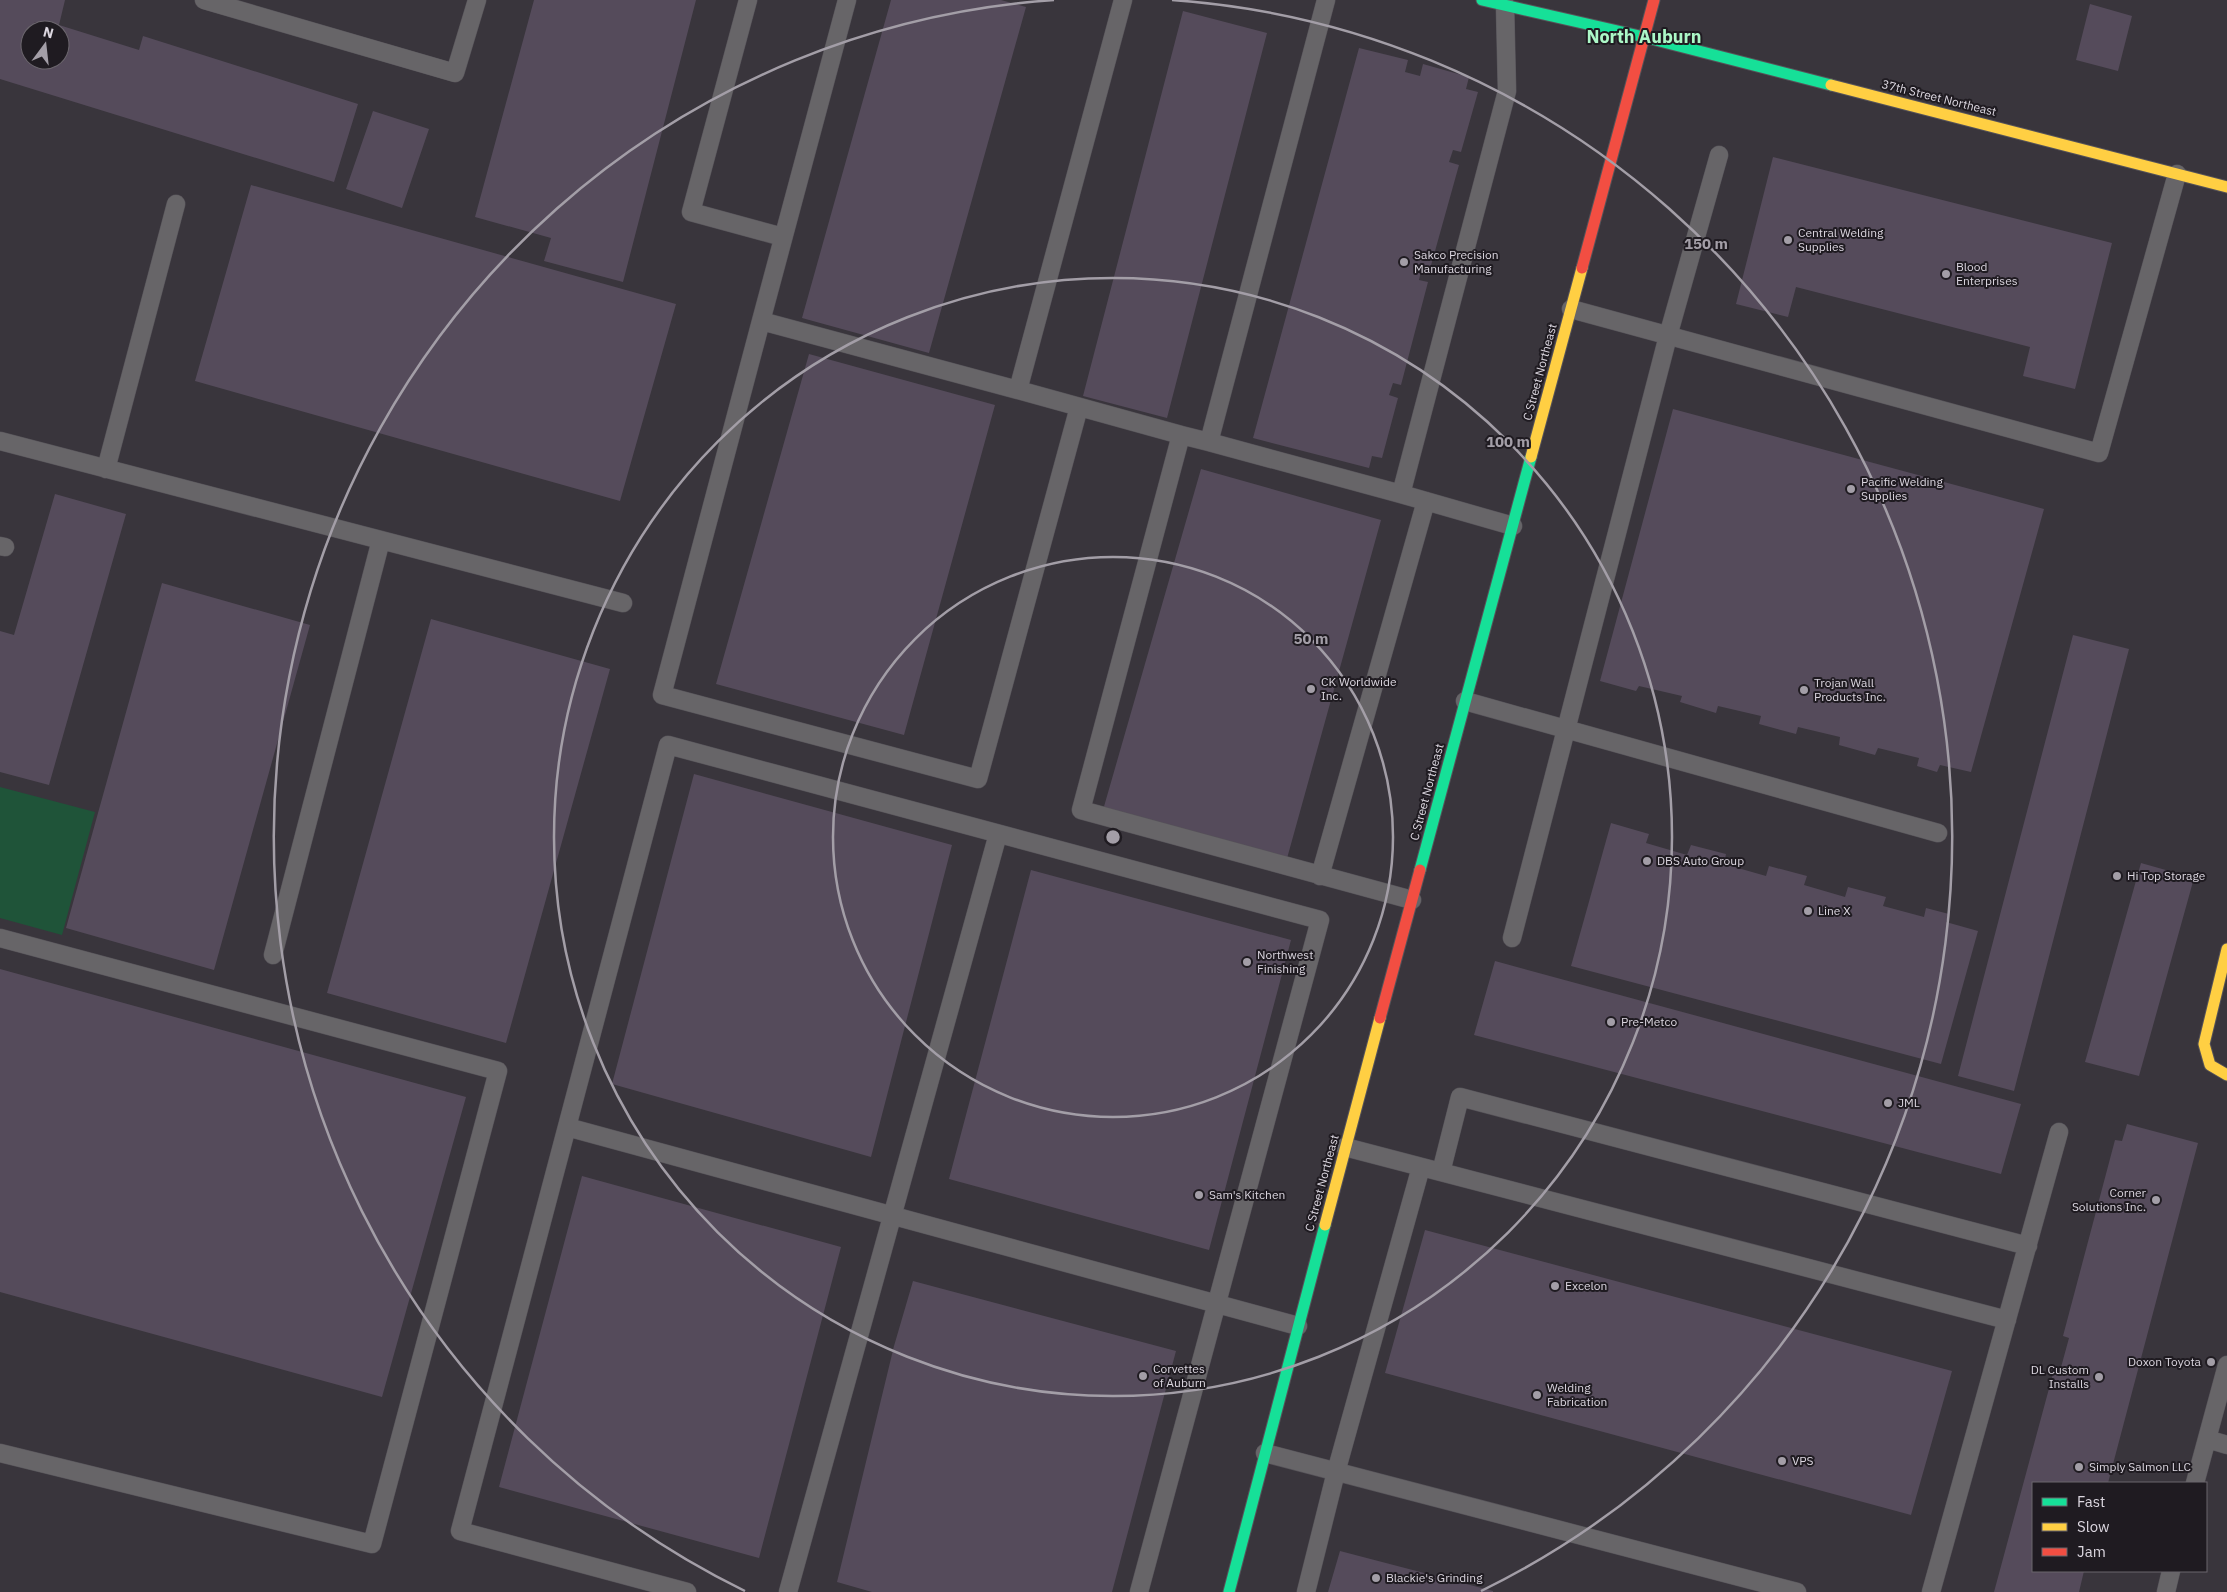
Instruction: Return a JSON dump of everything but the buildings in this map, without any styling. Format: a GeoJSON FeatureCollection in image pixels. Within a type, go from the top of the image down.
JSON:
{"type":"FeatureCollection","features":[{"type":"Feature","properties":{"kind":"street","name":"37th Street Northeast"},"geometry":{"type":"LineString","coordinates":[[1482,0],[1644,37],[2227,186]]}},
{"type":"Feature","properties":{"kind":"street","name":"C Street Northeast"},"geometry":{"type":"LineString","coordinates":[[1228,1592],[1345,1147],[1654,0]]}},
{"type":"Feature","properties":{"kind":"street"},"geometry":{"type":"LineString","coordinates":[[2227,948],[2204,1044],[2210,1065],[2227,1075]]}},
{"type":"Feature","properties":{"kind":"lane"},"geometry":{"type":"LineString","coordinates":[[204,0],[456,73],[477,0]]}},
{"type":"Feature","properties":{"kind":"lane"},"geometry":{"type":"LineString","coordinates":[[748,0],[691,212],[783,238]]}},
{"type":"Feature","properties":{"kind":"lane"},"geometry":{"type":"LineString","coordinates":[[847,0],[662,696],[978,779],[1079,407]]}},
{"type":"Feature","properties":{"kind":"lane"},"geometry":{"type":"LineString","coordinates":[[1018,390],[1123,0]]}},
{"type":"Feature","properties":{"kind":"lane"},"geometry":{"type":"LineString","coordinates":[[1209,442],[1326,0]]}},
{"type":"Feature","properties":{"kind":"lane"},"geometry":{"type":"LineString","coordinates":[[1400,494],[1507,91],[1505,5]]}},
{"type":"Feature","properties":{"kind":"lane"},"geometry":{"type":"LineString","coordinates":[[1512,938],[1668,336],[1719,155]]}},
{"type":"Feature","properties":{"kind":"lane"},"geometry":{"type":"LineString","coordinates":[[1571,310],[2099,453],[2177,174]]}},
{"type":"Feature","properties":{"kind":"lane"},"geometry":{"type":"LineString","coordinates":[[106,468],[176,204]]}},
{"type":"Feature","properties":{"kind":"lane"},"geometry":{"type":"LineString","coordinates":[[761,321],[1513,526]]}},
{"type":"Feature","properties":{"kind":"lane"},"geometry":{"type":"LineString","coordinates":[[1181,435],[1081,810],[1412,900]]}},
{"type":"Feature","properties":{"kind":"lane"},"geometry":{"type":"LineString","coordinates":[[0,441],[623,603]]}},
{"type":"Feature","properties":{"kind":"lane"},"geometry":{"type":"LineString","coordinates":[[1320,876],[1426,501]]}},
{"type":"Feature","properties":{"kind":"lane"},"geometry":{"type":"LineString","coordinates":[[273,955],[381,540]]}},
{"type":"Feature","properties":{"kind":"lane"},"geometry":{"type":"LineString","coordinates":[[1465,702],[1938,833]]}},
{"type":"Feature","properties":{"kind":"lane"},"geometry":{"type":"LineString","coordinates":[[687,1592],[460,1531],[668,746],[1320,920],[1139,1592]]}},
{"type":"Feature","properties":{"kind":"lane"},"geometry":{"type":"LineString","coordinates":[[788,1592],[998,834]]}},
{"type":"Feature","properties":{"kind":"lane"},"geometry":{"type":"LineString","coordinates":[[0,938],[498,1071],[372,1544],[0,1453]]}},
{"type":"Feature","properties":{"kind":"lane"},"geometry":{"type":"LineString","coordinates":[[1441,1172],[1460,1097],[2028,1246]]}},
{"type":"Feature","properties":{"kind":"lane"},"geometry":{"type":"LineString","coordinates":[[567,1127],[1298,1326]]}},
{"type":"Feature","properties":{"kind":"lane"},"geometry":{"type":"LineString","coordinates":[[1931,1592],[2059,1132]]}},
{"type":"Feature","properties":{"kind":"lane"},"geometry":{"type":"LineString","coordinates":[[1345,1147],[2007,1320]]}},
{"type":"Feature","properties":{"kind":"lane"},"geometry":{"type":"LineString","coordinates":[[1306,1592],[1336,1472],[1421,1167]]}},
{"type":"Feature","properties":{"kind":"lane"},"geometry":{"type":"LineString","coordinates":[[2195,1482],[2227,1365]]}},
{"type":"Feature","properties":{"kind":"lane"},"geometry":{"type":"LineString","coordinates":[[2207,1439],[2227,1445]]}},
{"type":"Feature","properties":{"kind":"lane"},"geometry":{"type":"LineString","coordinates":[[1265,1453],[1797,1592]]}},
{"type":"Feature","properties":{"kind":"lane"},"geometry":{"type":"LineString","coordinates":[[2166,1592],[2171,1572]]}},
{"type":"Feature","properties":{"kind":"green space"},"geometry":{"type":"Polygon","coordinates":[[[0,787],[95,812],[62,935],[0,918],[0,787]]]}},
{"type":"Feature","properties":{"kind":"traffic: fast"},"geometry":{"type":"LineString","coordinates":[[1482,0],[1644,37],[1831,85]]}},
{"type":"Feature","properties":{"kind":"traffic: fast"},"geometry":{"type":"LineString","coordinates":[[1420,870],[1531,457]]}},
{"type":"Feature","properties":{"kind":"traffic: fast"},"geometry":{"type":"LineString","coordinates":[[1229,1592],[1325,1225]]}},
{"type":"Feature","properties":{"kind":"traffic: slow"},"geometry":{"type":"LineString","coordinates":[[1831,85],[2227,187]]}},
{"type":"Feature","properties":{"kind":"traffic: slow"},"geometry":{"type":"LineString","coordinates":[[1531,457],[1582,268]]}},
{"type":"Feature","properties":{"kind":"traffic: slow"},"geometry":{"type":"LineString","coordinates":[[2227,949],[2204,1044],[2210,1065],[2227,1075]]}},
{"type":"Feature","properties":{"kind":"traffic: slow"},"geometry":{"type":"LineString","coordinates":[[1325,1225],[1380,1018]]}},
{"type":"Feature","properties":{"kind":"traffic: jam"},"geometry":{"type":"LineString","coordinates":[[1582,268],[1654,0]]}},
{"type":"Feature","properties":{"kind":"traffic: jam"},"geometry":{"type":"LineString","coordinates":[[1380,1018],[1420,870]]}},
{"type":"Feature","properties":{"kind":"place","name":"Central Welding Supplies"},"geometry":{"type":"Point","coordinates":[1788,240]}},
{"type":"Feature","properties":{"kind":"place","name":"Sakco Precision Manufacturing"},"geometry":{"type":"Point","coordinates":[1404,262]}},
{"type":"Feature","properties":{"kind":"place","name":"Blood Enterprises"},"geometry":{"type":"Point","coordinates":[1946,274]}},
{"type":"Feature","properties":{"kind":"place","name":"Pacific Welding Supplies"},"geometry":{"type":"Point","coordinates":[1851,489]}},
{"type":"Feature","properties":{"kind":"place","name":"CK Worldwide Inc."},"geometry":{"type":"Point","coordinates":[1311,689]}},
{"type":"Feature","properties":{"kind":"place","name":"Trojan Wall Products Inc."},"geometry":{"type":"Point","coordinates":[1804,690]}},
{"type":"Feature","properties":{"kind":"place","name":"DBS Auto Group"},"geometry":{"type":"Point","coordinates":[1647,861]}},
{"type":"Feature","properties":{"kind":"place","name":"Hi Top Storage"},"geometry":{"type":"Point","coordinates":[2117,876]}},
{"type":"Feature","properties":{"kind":"place","name":"Line X"},"geometry":{"type":"Point","coordinates":[1808,911]}},
{"type":"Feature","properties":{"kind":"place","name":"Northwest Finishing"},"geometry":{"type":"Point","coordinates":[1247,962]}},
{"type":"Feature","properties":{"kind":"place","name":"Pre-Metco"},"geometry":{"type":"Point","coordinates":[1611,1022]}},
{"type":"Feature","properties":{"kind":"place","name":"JML"},"geometry":{"type":"Point","coordinates":[1888,1103]}},
{"type":"Feature","properties":{"kind":"place","name":"Sam's Kitchen"},"geometry":{"type":"Point","coordinates":[1199,1195]}},
{"type":"Feature","properties":{"kind":"place","name":"Corner Solutions Inc."},"geometry":{"type":"Point","coordinates":[2156,1200]}},
{"type":"Feature","properties":{"kind":"place","name":"Excelon"},"geometry":{"type":"Point","coordinates":[1555,1286]}},
{"type":"Feature","properties":{"kind":"place","name":"Doxon Toyota"},"geometry":{"type":"Point","coordinates":[2211,1362]}},
{"type":"Feature","properties":{"kind":"place","name":"Corvettes of Auburn"},"geometry":{"type":"Point","coordinates":[1143,1376]}},
{"type":"Feature","properties":{"kind":"place","name":"DL Custom Installs"},"geometry":{"type":"Point","coordinates":[2099,1377]}},
{"type":"Feature","properties":{"kind":"place","name":"Welding Fabrication"},"geometry":{"type":"Point","coordinates":[1537,1395]}},
{"type":"Feature","properties":{"kind":"place","name":"VPS"},"geometry":{"type":"Point","coordinates":[1782,1461]}},
{"type":"Feature","properties":{"kind":"place","name":"Simply Salmon LLC"},"geometry":{"type":"Point","coordinates":[2079,1467]}},
{"type":"Feature","properties":{"kind":"place","name":"Blackie's Grinding"},"geometry":{"type":"Point","coordinates":[1376,1578]}},
{"type":"Feature","properties":{"kind":"district","name":"North Auburn"},"geometry":{"type":"Point","coordinates":[1644,37]}}]}
